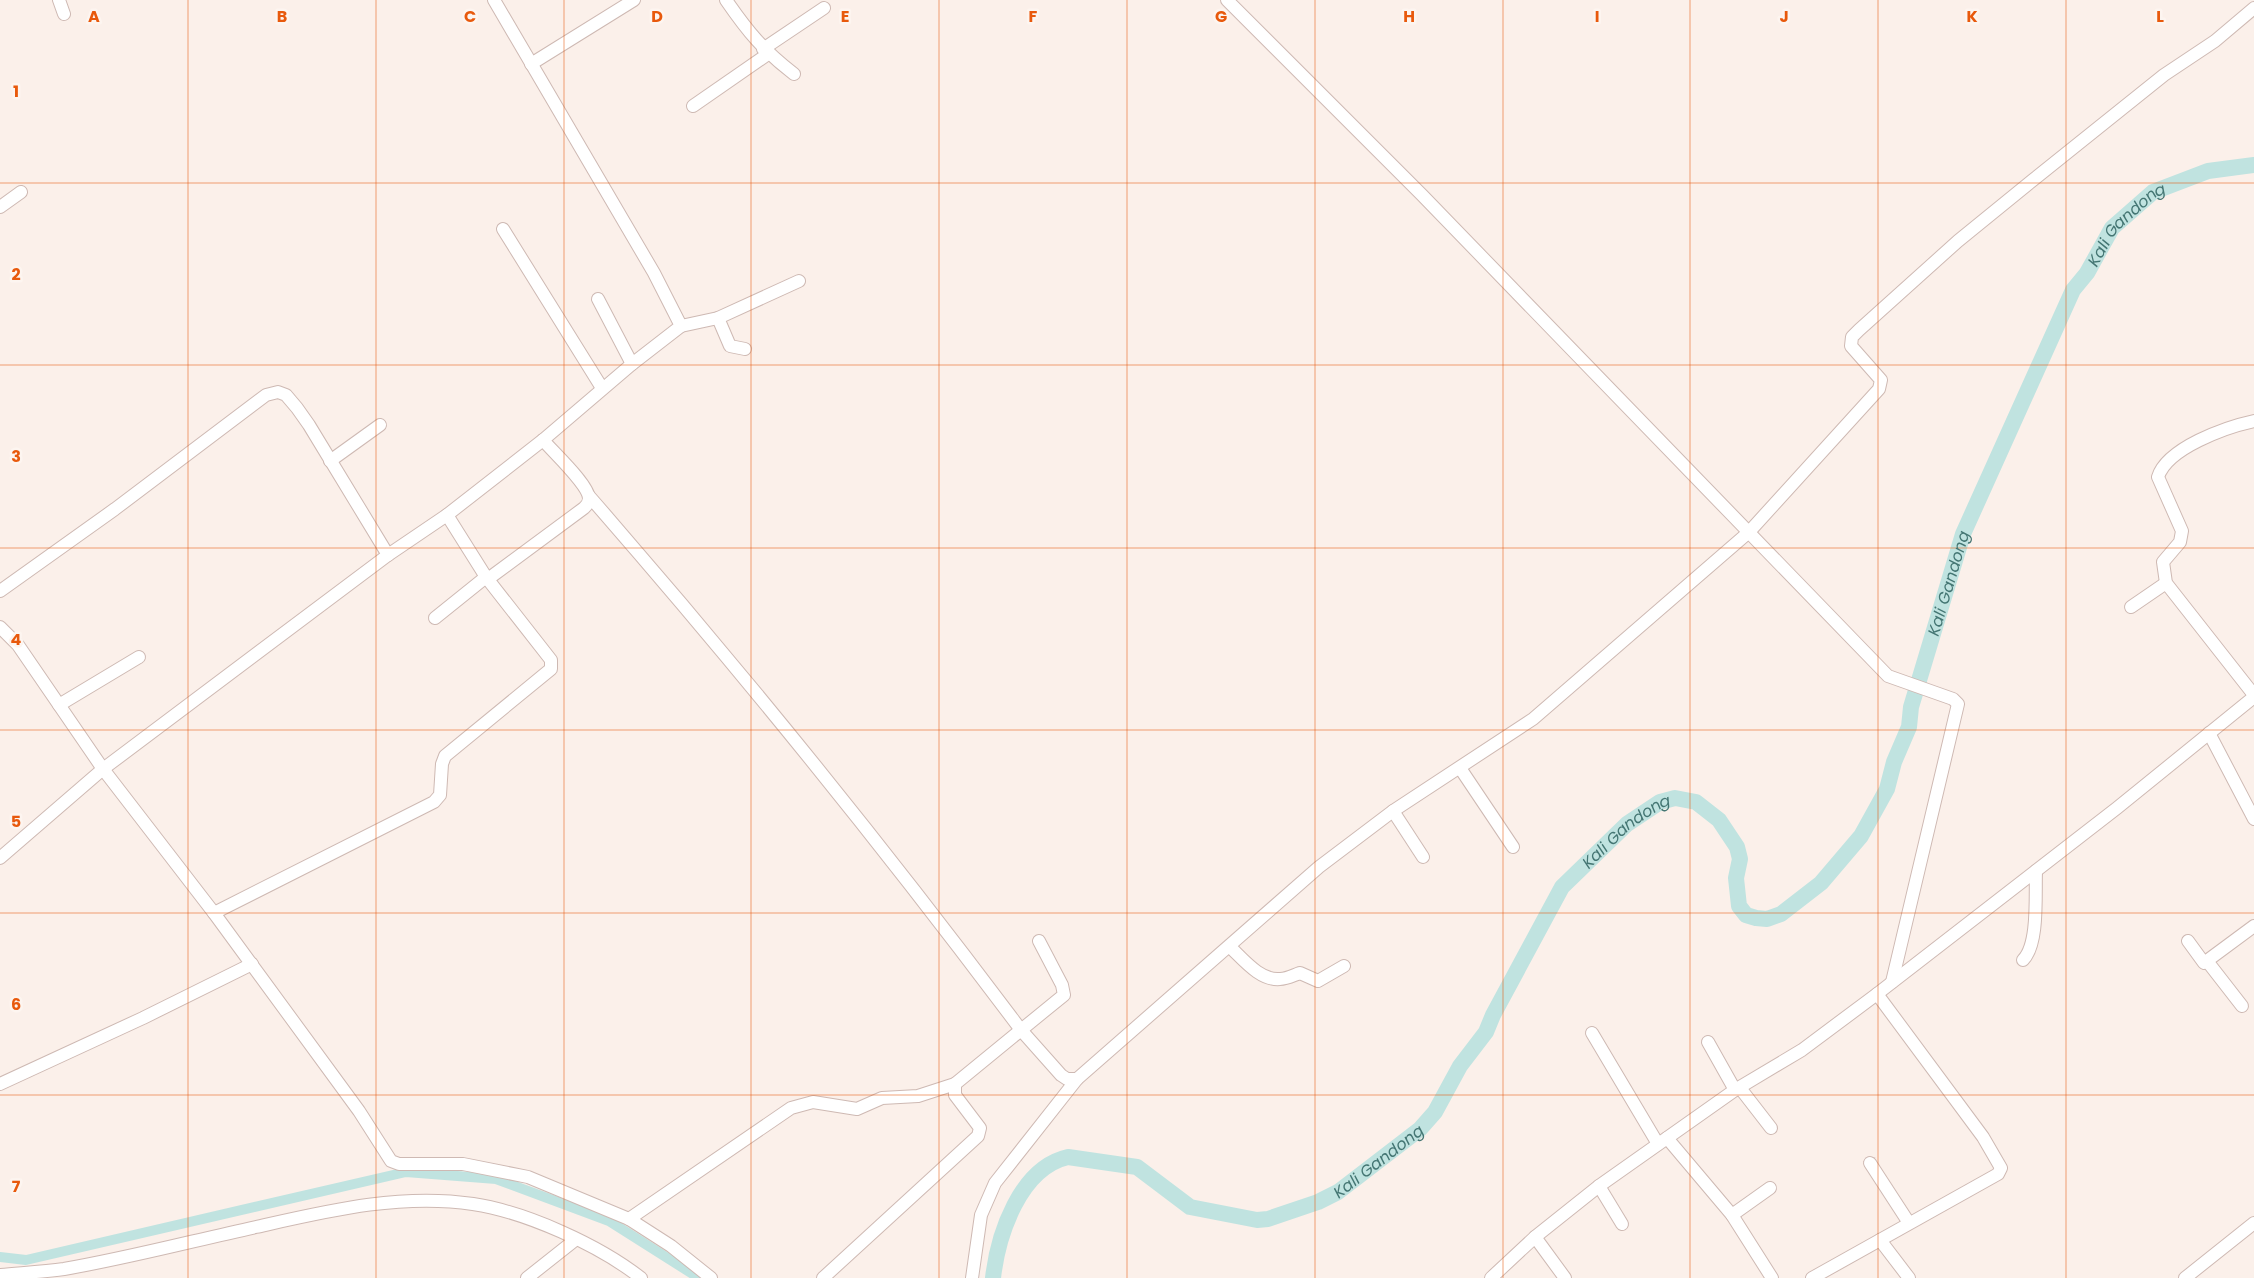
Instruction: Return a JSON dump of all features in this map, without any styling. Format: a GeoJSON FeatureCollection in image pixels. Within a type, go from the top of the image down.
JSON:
{"type":"FeatureCollection","features":[{"type":"Feature","properties":{"kind":"street"},"geometry":{"type":"LineString","coordinates":[[59,0],[64,14]]}},
{"type":"Feature","properties":{"kind":"street"},"geometry":{"type":"LineString","coordinates":[[494,0],[654,273],[681,326]]}},
{"type":"Feature","properties":{"kind":"street"},"geometry":{"type":"LineString","coordinates":[[531,64],[634,0]]}},
{"type":"Feature","properties":{"kind":"street"},"geometry":{"type":"LineString","coordinates":[[726,0],[765,51],[794,74]]}},
{"type":"Feature","properties":{"kind":"street"},"geometry":{"type":"LineString","coordinates":[[1227,0],[1422,195],[1888,676],[1955,700],[1959,708],[1892,982]]}},
{"type":"Feature","properties":{"kind":"street"},"geometry":{"type":"LineString","coordinates":[[693,106],[824,8]]}},
{"type":"Feature","properties":{"kind":"street"},"geometry":{"type":"LineString","coordinates":[[972,1278],[981,1216],[995,1183],[1077,1079],[1319,867],[1393,811],[1533,719],[1748,532],[1880,389],[1880,380],[1851,346],[1852,338],[1859,330],[1958,241],[2025,186],[2164,76],[2215,40],[2254,8]]}},
{"type":"Feature","properties":{"kind":"street"},"geometry":{"type":"LineString","coordinates":[[0,208],[21,192]]}},
{"type":"Feature","properties":{"kind":"street"},"geometry":{"type":"LineString","coordinates":[[504,230],[602,388]]}},
{"type":"Feature","properties":{"kind":"street"},"geometry":{"type":"LineString","coordinates":[[0,858],[103,770],[388,555],[447,515],[543,440],[602,388],[681,326],[718,318],[799,282]]}},
{"type":"Feature","properties":{"kind":"street"},"geometry":{"type":"LineString","coordinates":[[598,299],[632,364]]}},
{"type":"Feature","properties":{"kind":"street"},"geometry":{"type":"LineString","coordinates":[[718,318],[730,346],[745,348]]}},
{"type":"Feature","properties":{"kind":"street"},"geometry":{"type":"LineString","coordinates":[[0,591],[114,509],[266,395],[278,392],[286,396],[310,425],[388,555]]}},
{"type":"Feature","properties":{"kind":"street"},"geometry":{"type":"LineString","coordinates":[[1491,1278],[1535,1237],[1599,1186],[1738,1089],[1802,1050],[1877,994],[2117,808],[2254,696],[2166,583],[2163,562],[2165,557],[2180,542],[2182,531],[2159,482],[2160,470],[2170,459],[2214,432],[2254,421]]}},
{"type":"Feature","properties":{"kind":"street"},"geometry":{"type":"LineString","coordinates":[[330,461],[380,425]]}},
{"type":"Feature","properties":{"kind":"street"},"geometry":{"type":"LineString","coordinates":[[543,440],[714,640],[952,938],[1021,1030],[1061,1075],[1067,1079],[1077,1079]]}},
{"type":"Feature","properties":{"kind":"street"},"geometry":{"type":"LineString","coordinates":[[435,618],[584,508],[589,502],[589,496]]}},
{"type":"Feature","properties":{"kind":"street"},"geometry":{"type":"LineString","coordinates":[[214,913],[434,802],[440,795],[442,764],[445,756],[548,673],[552,660],[487,578],[447,515]]}},
{"type":"Feature","properties":{"kind":"street"},"geometry":{"type":"LineString","coordinates":[[2131,607],[2166,583]]}},
{"type":"Feature","properties":{"kind":"street"},"geometry":{"type":"LineString","coordinates":[[0,627],[18,645],[60,704],[103,770],[252,964],[376,1134],[387,1156],[394,1163],[462,1164],[528,1177],[629,1219],[671,1246],[711,1278]]}},
{"type":"Feature","properties":{"kind":"street"},"geometry":{"type":"LineString","coordinates":[[60,704],[139,656]]}},
{"type":"Feature","properties":{"kind":"street"},"geometry":{"type":"LineString","coordinates":[[2209,733],[2254,819]]}},
{"type":"Feature","properties":{"kind":"street"},"geometry":{"type":"LineString","coordinates":[[1460,768],[1514,847]]}},
{"type":"Feature","properties":{"kind":"street"},"geometry":{"type":"LineString","coordinates":[[1393,811],[1423,857]]}},
{"type":"Feature","properties":{"kind":"street"},"geometry":{"type":"LineString","coordinates":[[2023,960],[2030,953],[2033,937],[2036,871]]}},
{"type":"Feature","properties":{"kind":"street"},"geometry":{"type":"LineString","coordinates":[[2188,941],[2204,963],[2254,926]]}},
{"type":"Feature","properties":{"kind":"street"},"geometry":{"type":"LineString","coordinates":[[629,1219],[791,1108],[813,1102],[857,1109],[882,1098],[918,1096],[955,1084],[1064,995],[1062,984],[1039,941]]}},
{"type":"Feature","properties":{"kind":"street"},"geometry":{"type":"LineString","coordinates":[[1230,946],[1250,966],[1272,978],[1281,980],[1300,973],[1318,981],[1344,966]]}},
{"type":"Feature","properties":{"kind":"street"},"geometry":{"type":"LineString","coordinates":[[2207,961],[2242,1006]]}},
{"type":"Feature","properties":{"kind":"street"},"geometry":{"type":"LineString","coordinates":[[0,1084],[143,1018],[252,964]]}},
{"type":"Feature","properties":{"kind":"street"},"geometry":{"type":"LineString","coordinates":[[1812,1278],[1998,1174],[2001,1168],[1983,1137],[1877,994]]}},
{"type":"Feature","properties":{"kind":"street"},"geometry":{"type":"LineString","coordinates":[[1592,1033],[1662,1141],[1732,1215],[1772,1278]]}},
{"type":"Feature","properties":{"kind":"street"},"geometry":{"type":"LineString","coordinates":[[1708,1042],[1738,1089],[1771,1128]]}},
{"type":"Feature","properties":{"kind":"street"},"geometry":{"type":"LineString","coordinates":[[823,1278],[978,1136],[980,1128],[955,1095],[955,1084]]}},
{"type":"Feature","properties":{"kind":"street"},"geometry":{"type":"LineString","coordinates":[[1870,1163],[1909,1223]]}},
{"type":"Feature","properties":{"kind":"street"},"geometry":{"type":"LineString","coordinates":[[1599,1186],[1622,1224]]}},
{"type":"Feature","properties":{"kind":"street"},"geometry":{"type":"LineString","coordinates":[[1732,1215],[1770,1188]]}},
{"type":"Feature","properties":{"kind":"street"},"geometry":{"type":"LineString","coordinates":[[0,1275],[64,1269],[330,1211],[384,1203],[473,1204],[520,1216],[618,1260],[641,1278]]}},
{"type":"Feature","properties":{"kind":"street"},"geometry":{"type":"LineString","coordinates":[[2185,1278],[2254,1223]]}},
{"type":"Feature","properties":{"kind":"street"},"geometry":{"type":"LineString","coordinates":[[1535,1237],[1565,1278]]}},
{"type":"Feature","properties":{"kind":"street"},"geometry":{"type":"LineString","coordinates":[[526,1278],[575,1240]]}},
{"type":"Feature","properties":{"kind":"street"},"geometry":{"type":"LineString","coordinates":[[1880,1240],[1909,1278]]}},
{"type":"Feature","properties":{"kind":"waterway","name":"Kali Gandong"},"geometry":{"type":"LineString","coordinates":[[993,1278],[1000,1242],[1014,1205],[1024,1189],[1037,1174],[1051,1164],[1068,1157],[1137,1167],[1190,1207],[1257,1220],[1268,1219],[1318,1202],[1338,1192],[1420,1129],[1435,1112],[1460,1066],[1486,1032],[1493,1015],[1562,887],[1627,824],[1660,802],[1675,798],[1696,802],[1719,820],[1737,847],[1740,859],[1736,878],[1739,906],[1746,915],[1767,919],[1781,914],[1821,883],[1861,836],[1887,789],[1894,762],[1909,727],[1911,707],[1963,534],[2073,290],[2087,273],[2112,228],[2153,192],[2208,171],[2254,165]]}},
{"type":"Feature","properties":{"kind":"waterway"},"geometry":{"type":"LineString","coordinates":[[0,1257],[26,1260],[406,1172],[496,1179],[609,1221],[699,1278]]}}]}
